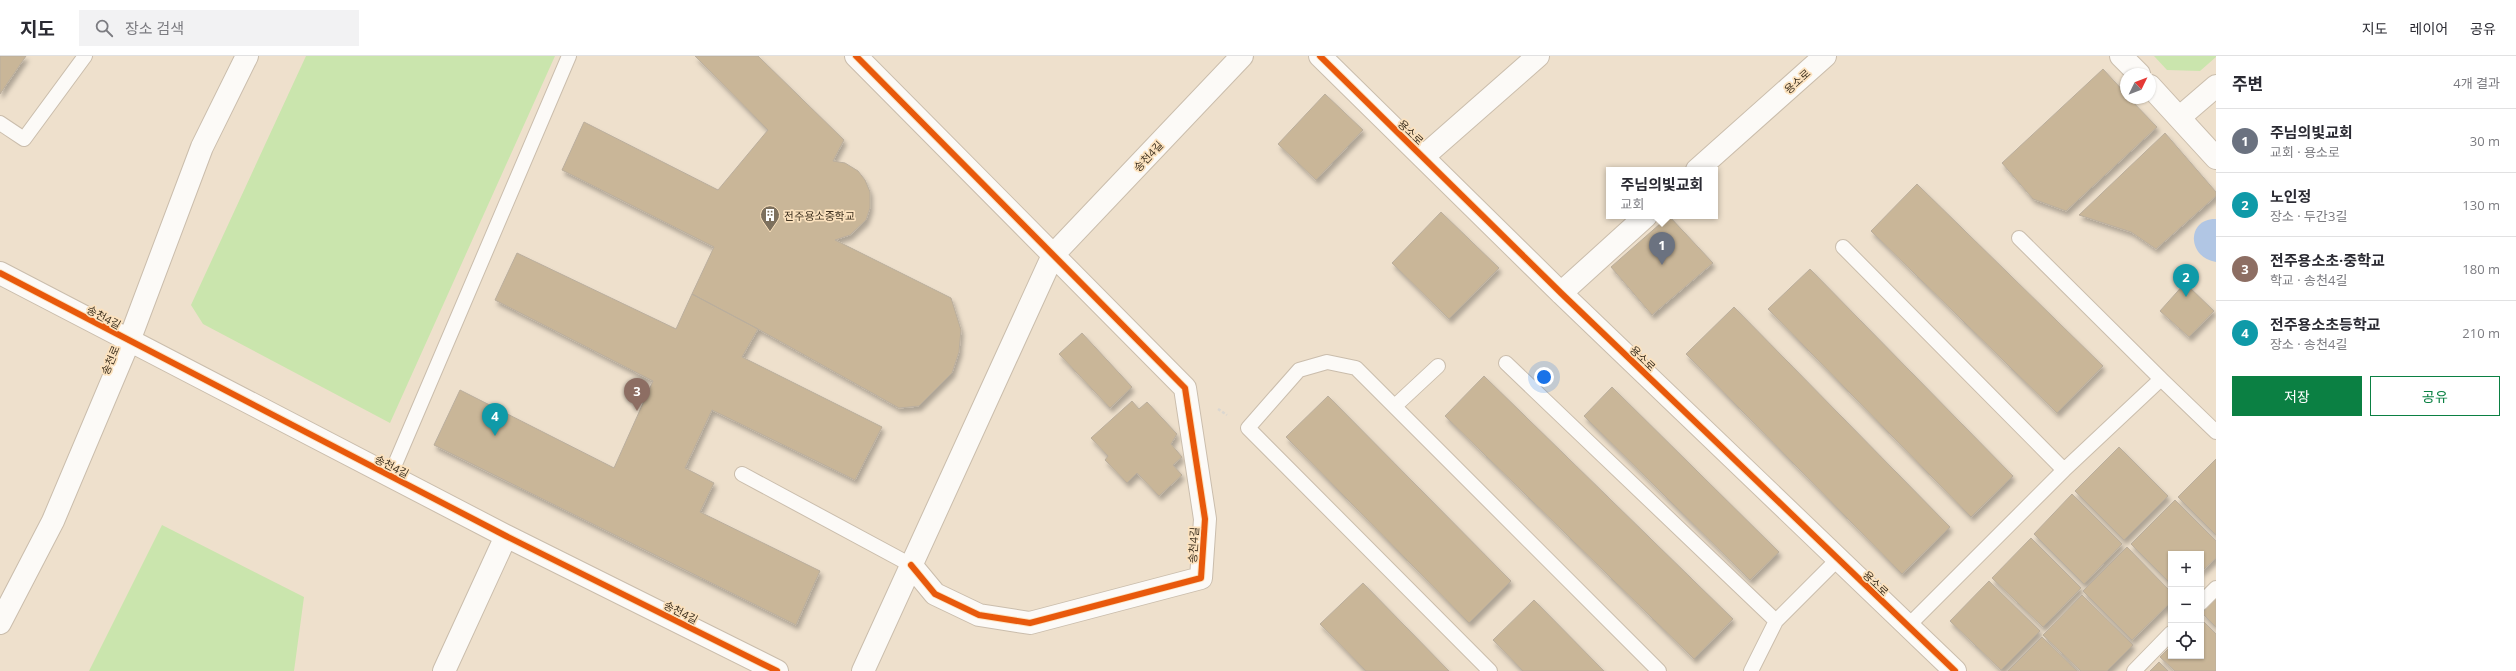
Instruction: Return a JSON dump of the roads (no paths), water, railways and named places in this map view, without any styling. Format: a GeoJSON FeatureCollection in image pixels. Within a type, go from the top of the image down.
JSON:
{"type":"FeatureCollection","features":[{"type":"Feature","properties":{"kind":"street","name":"송천로"},"geometry":{"type":"LineString","coordinates":[[0,623],[53,521],[129,341],[202,147],[247,56]]}},
{"type":"Feature","properties":{"kind":"street"},"geometry":{"type":"LineString","coordinates":[[856,56],[1053,255]]}},
{"type":"Feature","properties":{"kind":"street","name":"송천4길"},"geometry":{"type":"LineString","coordinates":[[863,671],[1053,255],[1242,56]]}},
{"type":"Feature","properties":{"kind":"street","name":"용소로"},"geometry":{"type":"LineString","coordinates":[[1320,56],[1561,293],[1837,560],[1955,671]]}},
{"type":"Feature","properties":{"kind":"street"},"geometry":{"type":"LineString","coordinates":[[1423,157],[1538,56]]}},
{"type":"Feature","properties":{"kind":"street","name":"용소로"},"geometry":{"type":"LineString","coordinates":[[1701,167],[1825,56]]}},
{"type":"Feature","properties":{"kind":"street"},"geometry":{"type":"LineString","coordinates":[[2122,56],[2133,68]]}},
{"type":"Feature","properties":{"kind":"street"},"geometry":{"type":"LineString","coordinates":[[2180,117],[2216,86]]}},
{"type":"Feature","properties":{"kind":"street"},"geometry":{"type":"LineString","coordinates":[[2156,92],[2216,158]]}},
{"type":"Feature","properties":{"kind":"street"},"geometry":{"type":"LineString","coordinates":[[1561,293],[1643,219]]}},
{"type":"Feature","properties":{"kind":"street","name":"송천4길"},"geometry":{"type":"LineString","coordinates":[[911,565],[935,594],[979,615],[1030,623],[1201,578],[1205,519],[1185,388],[1053,255]]}},
{"type":"Feature","properties":{"kind":"street","name":"송천4길"},"geometry":{"type":"LineString","coordinates":[[0,273],[506,536],[777,671]]}},
{"type":"Feature","properties":{"kind":"street"},"geometry":{"type":"LineString","coordinates":[[444,671],[506,536]]}},
{"type":"Feature","properties":{"kind":"lane"},"geometry":{"type":"LineString","coordinates":[[0,123],[24,139],[85,56]]}},
{"type":"Feature","properties":{"kind":"lane"},"geometry":{"type":"LineString","coordinates":[[390,476],[570,56]]}},
{"type":"Feature","properties":{"kind":"lane"},"geometry":{"type":"LineString","coordinates":[[2019,238],[2216,432]]}},
{"type":"Feature","properties":{"kind":"lane"},"geometry":{"type":"LineString","coordinates":[[1843,247],[2064,470]]}},
{"type":"Feature","properties":{"kind":"lane"},"geometry":{"type":"LineString","coordinates":[[1490,671],[1248,428],[1300,370],[1327,362],[1356,368],[1659,671]]}},
{"type":"Feature","properties":{"kind":"lane"},"geometry":{"type":"LineString","coordinates":[[1506,363],[1776,621]]}},
{"type":"Feature","properties":{"kind":"lane"},"geometry":{"type":"LineString","coordinates":[[1395,406],[1438,366]]}},
{"type":"Feature","properties":{"kind":"lane"},"geometry":{"type":"LineString","coordinates":[[1907,626],[2064,470],[2161,379]]}},
{"type":"Feature","properties":{"kind":"lane"},"geometry":{"type":"LineString","coordinates":[[742,474],[911,565]]}},
{"type":"Feature","properties":{"kind":"lane"},"geometry":{"type":"LineString","coordinates":[[1751,671],[1776,621],[1837,560]]}},
{"type":"Feature","properties":{"kind":"lane"},"geometry":{"type":"LineString","coordinates":[[2204,600],[2216,588]]}},
{"type":"Feature","properties":{"kind":"lane"},"geometry":{"type":"LineString","coordinates":[[2134,671],[2168,637]]}},
{"type":"Feature","properties":{"kind":"water"},"geometry":{"type":"Polygon","coordinates":[[[2216,219],[2216,262],[2206,259],[2199,253],[2195,246],[2194,238],[2195,231],[2200,225],[2206,220],[2216,219]]]}},
{"type":"Feature","properties":{"kind":"place","name":"전주용소중학교"},"geometry":{"type":"Point","coordinates":[770,232]}},
{"type":"Feature","properties":{"kind":"place","name":"주님의빛교회"},"geometry":{"type":"Point","coordinates":[1662,265]}},
{"type":"Feature","properties":{"kind":"place","name":"노인정"},"geometry":{"type":"Point","coordinates":[2186,297]}},
{"type":"Feature","properties":{"kind":"place","name":"전주용소초·중학교"},"geometry":{"type":"Point","coordinates":[637,411]}},
{"type":"Feature","properties":{"kind":"place","name":"전주용소초등학교"},"geometry":{"type":"Point","coordinates":[495,436]}}]}
